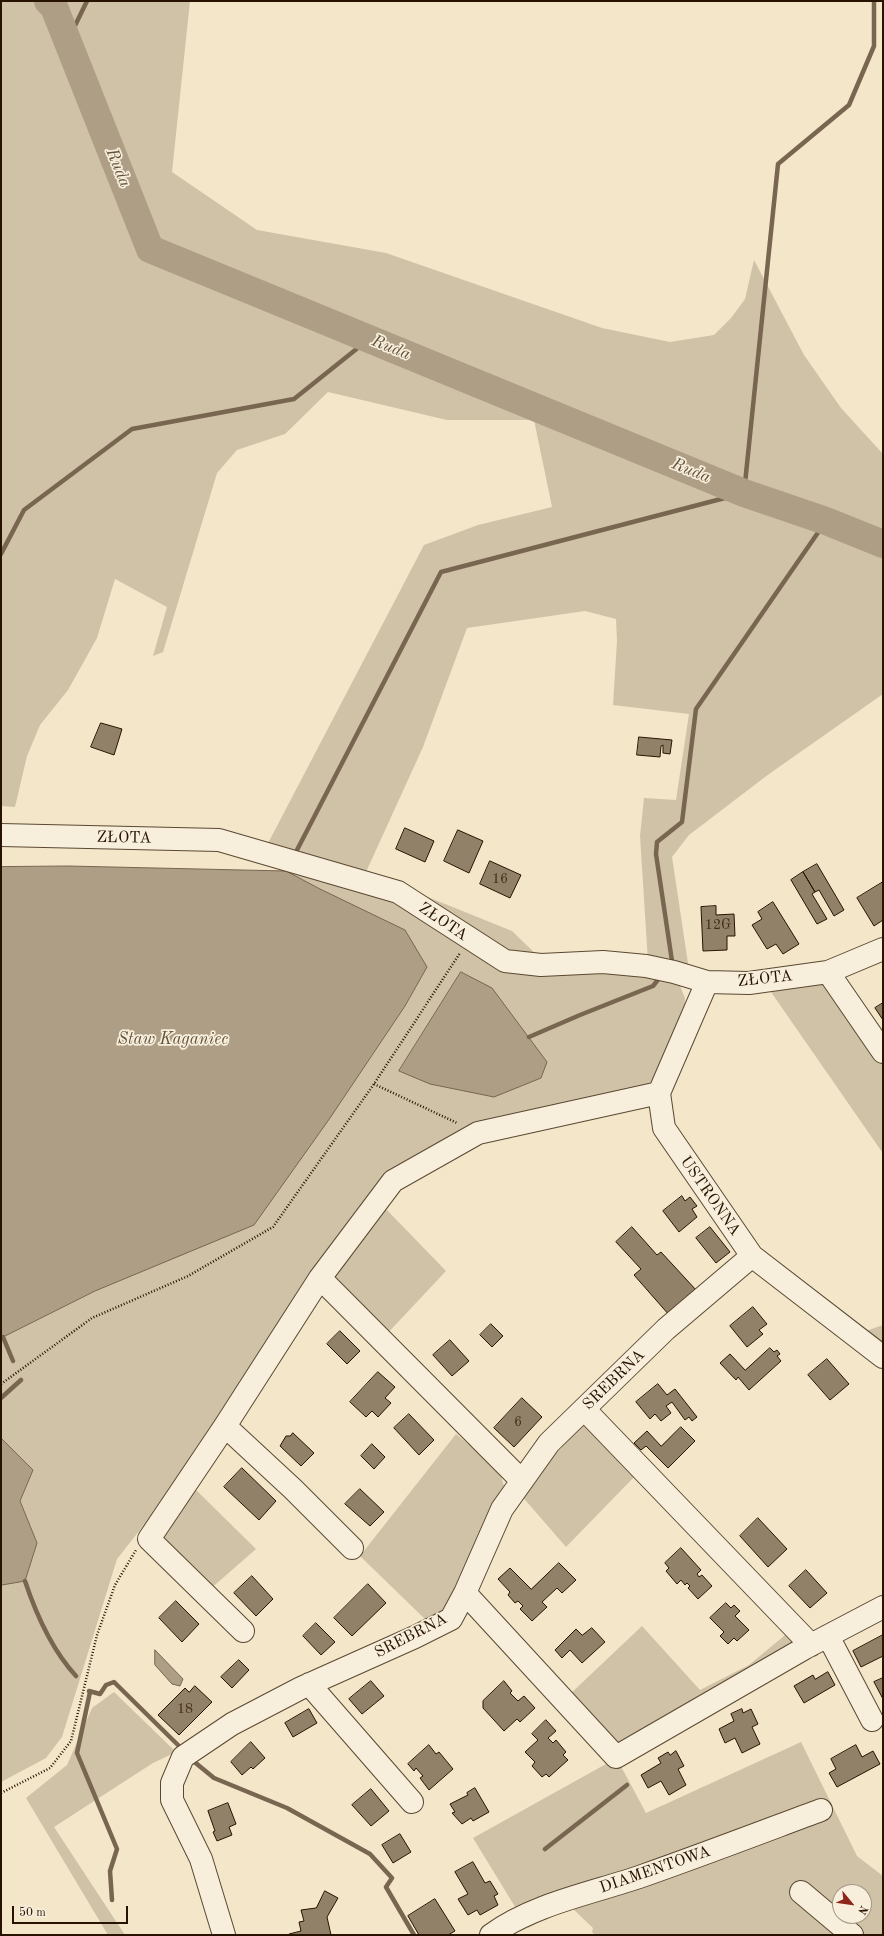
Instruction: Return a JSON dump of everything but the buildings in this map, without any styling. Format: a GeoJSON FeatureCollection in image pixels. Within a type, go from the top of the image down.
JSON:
{"type":"FeatureCollection","features":[{"type":"Feature","properties":{"kind":"street","name":"ZŁOTA"},"geometry":{"type":"LineString","coordinates":[[1,835],[219,840],[398,892],[505,961],[541,965],[603,962],[646,966],[674,972],[707,982],[749,983],[828,972],[883,949]]}},
{"type":"Feature","properties":{"kind":"street"},"geometry":{"type":"LineString","coordinates":[[828,972],[883,1052]]}},
{"type":"Feature","properties":{"kind":"street"},"geometry":{"type":"LineString","coordinates":[[243,1631],[149,1539],[225,1426],[320,1278],[393,1181],[478,1133],[659,1093],[707,982]]}},
{"type":"Feature","properties":{"kind":"street","name":"USTRONNA"},"geometry":{"type":"LineString","coordinates":[[659,1093],[664,1128],[752,1256],[883,1358]]}},
{"type":"Feature","properties":{"kind":"street","name":"SREBRNA"},"geometry":{"type":"LineString","coordinates":[[224,1935],[201,1859],[172,1800],[172,1783],[183,1757],[232,1724],[309,1684],[415,1637],[451,1619],[465,1593],[502,1509],[549,1443],[666,1329],[752,1256]]}},
{"type":"Feature","properties":{"kind":"street"},"geometry":{"type":"LineString","coordinates":[[320,1278],[522,1481]]}},
{"type":"Feature","properties":{"kind":"street"},"geometry":{"type":"LineString","coordinates":[[584,1409],[820,1641],[872,1720]]}},
{"type":"Feature","properties":{"kind":"street"},"geometry":{"type":"LineString","coordinates":[[225,1426],[293,1489],[352,1548]]}},
{"type":"Feature","properties":{"kind":"street"},"geometry":{"type":"LineString","coordinates":[[465,1593],[616,1757],[820,1641],[883,1607]]}},
{"type":"Feature","properties":{"kind":"street"},"geometry":{"type":"LineString","coordinates":[[309,1684],[412,1802]]}},
{"type":"Feature","properties":{"kind":"street","name":"DIAMENTOWA"},"geometry":{"type":"LineString","coordinates":[[491,1935],[505,1924],[538,1910],[642,1876],[822,1810]]}},
{"type":"Feature","properties":{"kind":"street"},"geometry":{"type":"LineString","coordinates":[[801,1892],[852,1935]]}},
{"type":"Feature","properties":{"kind":"path"},"geometry":{"type":"LineString","coordinates":[[1,1384],[92,1318],[188,1276],[273,1227],[374,1084],[469,939]]}},
{"type":"Feature","properties":{"kind":"path"},"geometry":{"type":"LineString","coordinates":[[374,1084],[478,1133]]}},
{"type":"Feature","properties":{"kind":"path"},"geometry":{"type":"LineString","coordinates":[[1,1794],[50,1768],[71,1741],[97,1635],[115,1585],[142,1541],[149,1539]]}},
{"type":"Feature","properties":{"kind":"shaded area"},"geometry":{"type":"Polygon","coordinates":[[[1,1],[190,1],[172,172],[257,230],[386,253],[602,328],[670,342],[714,335],[731,318],[745,299],[754,260],[804,355],[841,408],[883,454],[883,694],[769,774],[689,835],[672,857],[689,970],[648,962],[640,836],[644,798],[676,800],[689,714],[613,705],[617,641],[616,619],[585,611],[467,628],[423,747],[366,872],[512,931],[541,959],[678,981],[685,998],[684,1017],[654,1084],[393,1172],[207,1445],[117,1559],[62,1737],[46,1758],[1,1782],[1,1584],[25,1581],[37,1543],[20,1501],[33,1470],[1,1438],[1,1340],[3,1337],[95,1291],[356,1079],[405,1006],[426,967],[285,873],[266,847],[424,545],[478,525],[552,507],[534,420],[447,420],[328,392],[285,434],[237,450],[217,473],[163,652],[153,656],[167,607],[115,579],[97,638],[68,690],[40,725],[27,756],[15,807],[1,806],[1,1]]]}},
{"type":"Feature","properties":{"kind":"shaded area"},"geometry":{"type":"Polygon","coordinates":[[[824,978],[883,1063],[882,1152],[771,992],[790,983],[824,978]]]}},
{"type":"Feature","properties":{"kind":"shaded area"},"geometry":{"type":"Polygon","coordinates":[[[386,1209],[446,1271],[384,1337],[336,1288],[334,1271],[379,1213],[386,1209]]]}},
{"type":"Feature","properties":{"kind":"shaded area"},"geometry":{"type":"Polygon","coordinates":[[[883,1325],[883,1351],[860,1333],[883,1325]]]}},
{"type":"Feature","properties":{"kind":"shaded area"},"geometry":{"type":"Polygon","coordinates":[[[587,1419],[637,1474],[566,1547],[520,1494],[587,1419]]]}},
{"type":"Feature","properties":{"kind":"shaded area"},"geometry":{"type":"Polygon","coordinates":[[[456,1434],[499,1469],[506,1493],[448,1606],[428,1622],[360,1556],[456,1434]]]}},
{"type":"Feature","properties":{"kind":"shaded area"},"geometry":{"type":"Polygon","coordinates":[[[194,1488],[256,1549],[208,1591],[158,1534],[194,1488]]]}},
{"type":"Feature","properties":{"kind":"shaded area"},"geometry":{"type":"Polygon","coordinates":[[[642,1626],[700,1690],[749,1665],[790,1631],[800,1644],[614,1749],[568,1696],[642,1626]]]}},
{"type":"Feature","properties":{"kind":"shaded area"},"geometry":{"type":"Polygon","coordinates":[[[114,1692],[176,1752],[153,1763],[54,1827],[125,1935],[108,1935],[26,1798],[67,1765],[92,1708],[114,1692]]]}},
{"type":"Feature","properties":{"kind":"shaded area"},"geometry":{"type":"Polygon","coordinates":[[[801,1742],[857,1856],[883,1876],[883,1935],[595,1935],[592,1932],[593,1928],[570,1906],[528,1928],[473,1838],[616,1757],[646,1813],[801,1742]]]}},
{"type":"Feature","properties":{"kind":"water","name":"Staw Kaganiec"},"geometry":{"type":"Polygon","coordinates":[[[68,866],[286,871],[405,930],[427,967],[405,1006],[330,1118],[254,1225],[95,1291],[3,1337],[1,1340],[1,867],[68,866]]]}},
{"type":"Feature","properties":{"kind":"water"},"geometry":{"type":"Polygon","coordinates":[[[461,972],[492,988],[547,1062],[541,1078],[494,1097],[430,1084],[399,1071],[461,972]]]}},
{"type":"Feature","properties":{"kind":"water"},"geometry":{"type":"Polygon","coordinates":[[[1,1438],[33,1470],[20,1501],[37,1543],[25,1581],[2,1585],[1,1584],[1,1438]]]}},
{"type":"Feature","properties":{"kind":"water"},"geometry":{"type":"Polygon","coordinates":[[[155,1650],[183,1679],[180,1686],[172,1684],[155,1665],[155,1650]]]}},
{"type":"Feature","properties":{"kind":"waterway","name":"Ruda"},"geometry":{"type":"LineString","coordinates":[[48,1],[54,7],[150,249],[744,493],[826,521],[883,544]]}},
{"type":"Feature","properties":{"kind":"waterway"},"geometry":{"type":"LineString","coordinates":[[67,42],[87,1]]}},
{"type":"Feature","properties":{"kind":"waterway"},"geometry":{"type":"LineString","coordinates":[[297,850],[441,572],[744,493],[778,164],[849,105],[874,46],[874,1]]}},
{"type":"Feature","properties":{"kind":"waterway"},"geometry":{"type":"LineString","coordinates":[[1,554],[24,510],[132,429],[294,399],[369,339]]}},
{"type":"Feature","properties":{"kind":"waterway"},"geometry":{"type":"LineString","coordinates":[[672,961],[656,854],[657,842],[682,822],[696,709],[826,521]]}},
{"type":"Feature","properties":{"kind":"waterway"},"geometry":{"type":"LineString","coordinates":[[529,1037],[653,986],[657,981]]}},
{"type":"Feature","properties":{"kind":"waterway"},"geometry":{"type":"LineString","coordinates":[[3,1337],[13,1361]]}},
{"type":"Feature","properties":{"kind":"waterway"},"geometry":{"type":"LineString","coordinates":[[1,1398],[21,1380]]}},
{"type":"Feature","properties":{"kind":"waterway"},"geometry":{"type":"LineString","coordinates":[[25,1581],[34,1606],[52,1643],[59,1655],[76,1676]]}},
{"type":"Feature","properties":{"kind":"waterway"},"geometry":{"type":"LineString","coordinates":[[89,1691],[100,1694],[106,1685],[114,1682],[178,1745]]}},
{"type":"Feature","properties":{"kind":"waterway"},"geometry":{"type":"LineString","coordinates":[[90,1692],[77,1753],[117,1849],[110,1871],[112,1900]]}},
{"type":"Feature","properties":{"kind":"waterway"},"geometry":{"type":"LineString","coordinates":[[192,1760],[214,1778],[287,1808],[370,1854],[392,1878],[386,1887],[414,1935]]}},
{"type":"Feature","properties":{"kind":"waterway"},"geometry":{"type":"LineString","coordinates":[[545,1849],[627,1785]]}}]}
